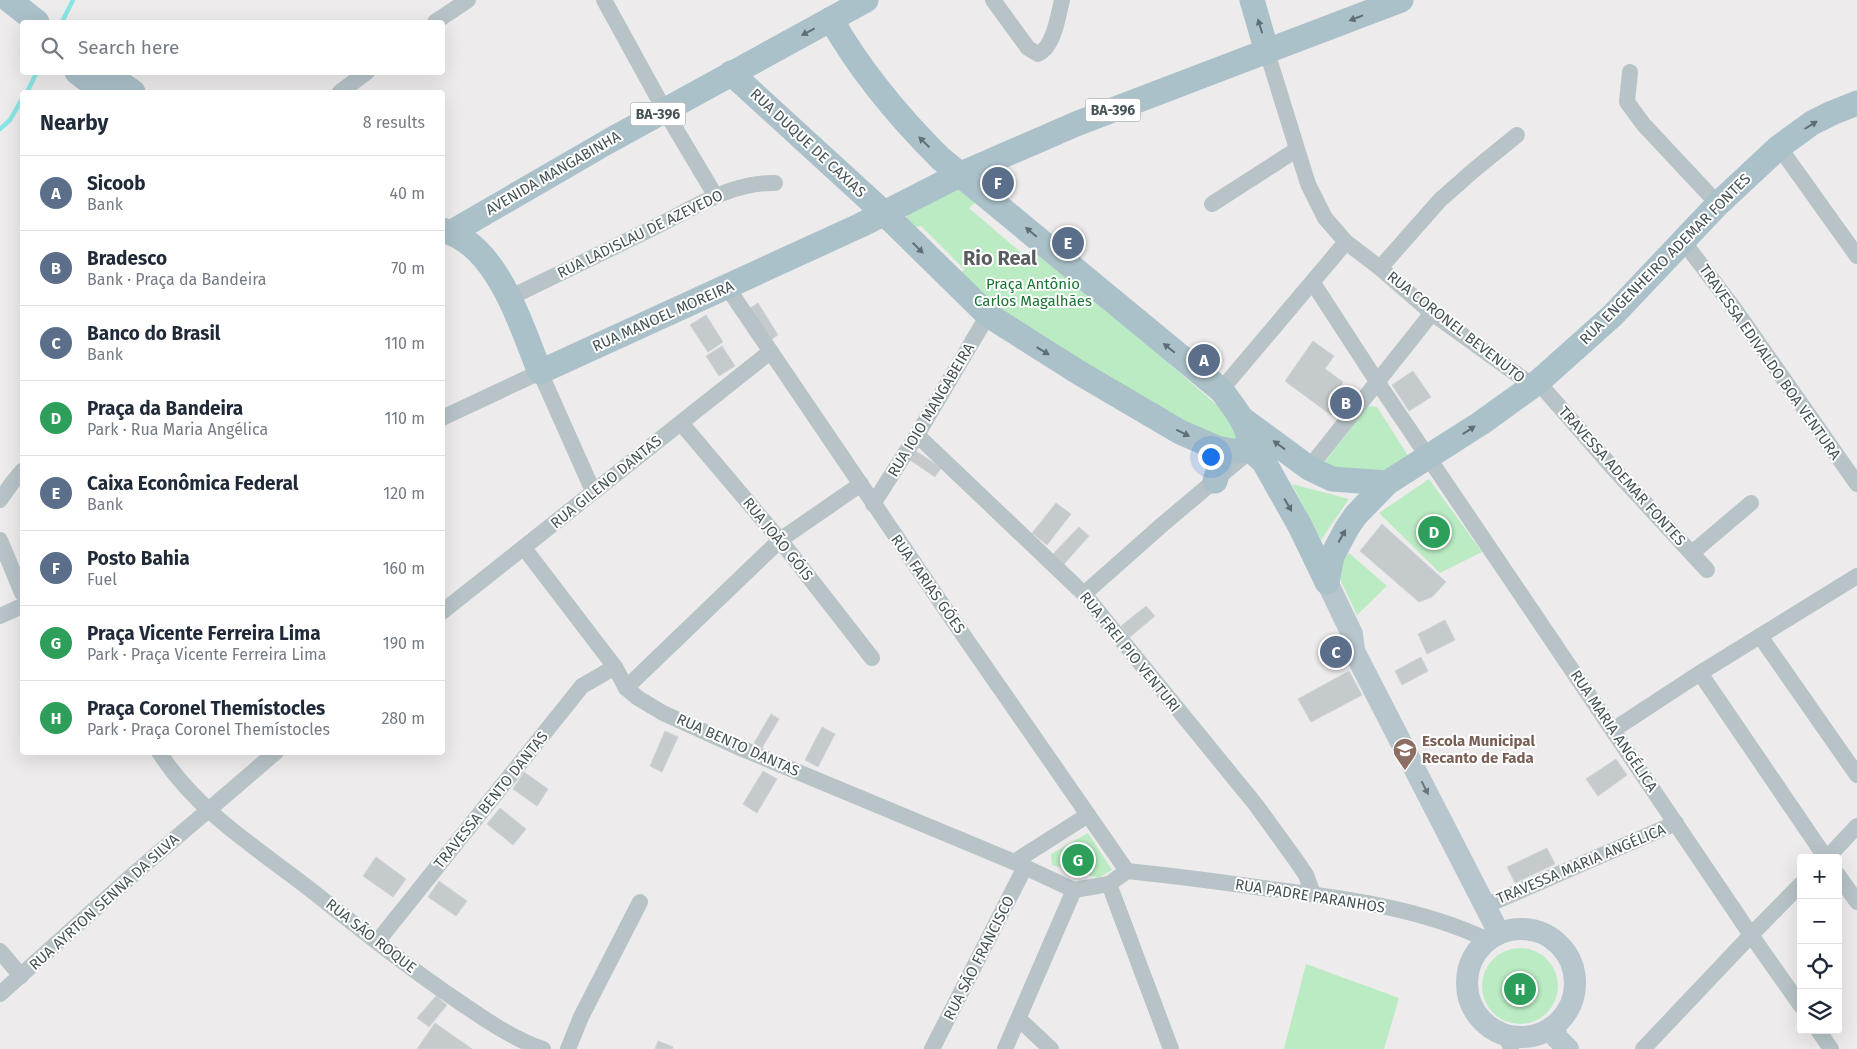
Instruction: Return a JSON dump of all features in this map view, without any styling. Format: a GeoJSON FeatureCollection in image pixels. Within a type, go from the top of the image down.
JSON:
{"type":"FeatureCollection","features":[{"type":"Feature","properties":{"kind":"main road"},"geometry":{"type":"LineString","coordinates":[[9,0],[34,20]]}},
{"type":"Feature","properties":{"kind":"main road"},"geometry":{"type":"LineString","coordinates":[[1252,0],[1267,52]]}},
{"type":"Feature","properties":{"kind":"main road","name":"BA-396"},"geometry":{"type":"LineString","coordinates":[[884,213],[961,174],[1076,124],[1402,0]]}},
{"type":"Feature","properties":{"kind":"main road","name":"AVENIDA MANGABINHA"},"geometry":{"type":"LineString","coordinates":[[447,231],[862,1]]}},
{"type":"Feature","properties":{"kind":"main road"},"geometry":{"type":"LineString","coordinates":[[0,14],[20,29]]}},
{"type":"Feature","properties":{"kind":"main road"},"geometry":{"type":"LineString","coordinates":[[832,19],[856,59],[918,136],[940,158],[1221,390],[1241,418],[1258,456],[1300,526],[1327,582]]}},
{"type":"Feature","properties":{"kind":"main road","name":"RUA DUQUE DE CAXIAS"},"geometry":{"type":"LineString","coordinates":[[731,73],[884,213]]}},
{"type":"Feature","properties":{"kind":"main road"},"geometry":{"type":"LineString","coordinates":[[81,75],[100,90]]}},
{"type":"Feature","properties":{"kind":"main road"},"geometry":{"type":"LineString","coordinates":[[108,75],[130,90]]}},
{"type":"Feature","properties":{"kind":"main road","name":"RUA ENGENHEIRO ADEMAR FONTES"},"geometry":{"type":"LineString","coordinates":[[1327,582],[1332,556],[1347,528],[1356,515],[1387,483],[1481,423],[1535,384],[1614,316],[1718,204],[1779,147],[1812,123],[1857,103]]}},
{"type":"Feature","properties":{"kind":"main road"},"geometry":{"type":"LineString","coordinates":[[884,213],[988,315],[1117,396],[1180,432],[1217,448],[1258,456],[1317,481],[1332,479],[1387,483]]}},
{"type":"Feature","properties":{"kind":"main road","name":"RUA MANOEL MOREIRA"},"geometry":{"type":"LineString","coordinates":[[540,372],[884,213]]}},
{"type":"Feature","properties":{"kind":"main road","name":"BA-396"},"geometry":{"type":"LineString","coordinates":[[447,231],[469,244],[489,263],[499,278],[510,298],[540,372]]}},
{"type":"Feature","properties":{"kind":"main road"},"geometry":{"type":"LineString","coordinates":[[1241,418],[1309,468],[1332,479]]}},
{"type":"Feature","properties":{"kind":"main road"},"geometry":{"type":"LineString","coordinates":[[1215,481],[1220,464],[1217,448]]}},
{"type":"Feature","properties":{"kind":"street"},"geometry":{"type":"LineString","coordinates":[[438,20],[468,0]]}},
{"type":"Feature","properties":{"kind":"street"},"geometry":{"type":"LineString","coordinates":[[604,0],[665,111],[715,195]]}},
{"type":"Feature","properties":{"kind":"street"},"geometry":{"type":"LineString","coordinates":[[993,0],[1028,48],[1038,54],[1044,52],[1055,30],[1062,0]]}},
{"type":"Feature","properties":{"kind":"street","name":"RUA CORONEL BEVENUTO"},"geometry":{"type":"LineString","coordinates":[[1267,52],[1296,150],[1308,184],[1325,218],[1346,242],[1380,268],[1432,313],[1535,384]]}},
{"type":"Feature","properties":{"kind":"street"},"geometry":{"type":"LineString","coordinates":[[1630,72],[1626,102],[1644,125],[1718,204]]}},
{"type":"Feature","properties":{"kind":"street"},"geometry":{"type":"LineString","coordinates":[[343,90],[362,75]]}},
{"type":"Feature","properties":{"kind":"street","name":"RUA CORONEL BEVENUTO"},"geometry":{"type":"LineString","coordinates":[[1380,268],[1440,200],[1517,135]]}},
{"type":"Feature","properties":{"kind":"street"},"geometry":{"type":"LineString","coordinates":[[1779,147],[1857,256]]}},
{"type":"Feature","properties":{"kind":"street"},"geometry":{"type":"LineString","coordinates":[[1212,204],[1296,150]]}},
{"type":"Feature","properties":{"kind":"street","name":"RUA LADISLAU DE AZEVEDO"},"geometry":{"type":"LineString","coordinates":[[510,298],[653,228],[715,195],[743,186],[775,183]]}},
{"type":"Feature","properties":{"kind":"street","name":"TRAVESSA EDIVALDO BOA VENTURA"},"geometry":{"type":"LineString","coordinates":[[1684,241],[1736,311],[1857,484]]}},
{"type":"Feature","properties":{"kind":"street"},"geometry":{"type":"LineString","coordinates":[[1221,390],[1346,242]]}},
{"type":"Feature","properties":{"kind":"street","name":"RUA MARIA ANGÉLICA"},"geometry":{"type":"LineString","coordinates":[[1313,283],[1378,383],[1797,1000]]}},
{"type":"Feature","properties":{"kind":"street","name":"RUA FARIAS GÓES"},"geometry":{"type":"LineString","coordinates":[[727,287],[873,504],[1127,872]]}},
{"type":"Feature","properties":{"kind":"street"},"geometry":{"type":"LineString","coordinates":[[1309,468],[1432,313]]}},
{"type":"Feature","properties":{"kind":"street","name":"RUA IOIO MANGABEIRA"},"geometry":{"type":"LineString","coordinates":[[873,504],[918,435],[988,315]]}},
{"type":"Feature","properties":{"kind":"street","name":"RUA GILENO DANTAS"},"geometry":{"type":"LineString","coordinates":[[445,608],[770,352]]}},
{"type":"Feature","properties":{"kind":"street"},"geometry":{"type":"LineString","coordinates":[[540,372],[593,492]]}},
{"type":"Feature","properties":{"kind":"street","name":"RUA MANOEL MOREIRA"},"geometry":{"type":"LineString","coordinates":[[445,417],[540,372]]}},
{"type":"Feature","properties":{"kind":"street","name":"TRAVESSA ADEMAR FONTES"},"geometry":{"type":"LineString","coordinates":[[1535,384],[1707,570]]}},
{"type":"Feature","properties":{"kind":"street","name":"RUA JOÃO GÓIS"},"geometry":{"type":"LineString","coordinates":[[681,423],[780,540],[872,658]]}},
{"type":"Feature","properties":{"kind":"street","name":"RUA FREI PIO VENTURI"},"geometry":{"type":"LineString","coordinates":[[918,435],[1084,594],[1256,805],[1306,875],[1313,894]]}},
{"type":"Feature","properties":{"kind":"street"},"geometry":{"type":"LineString","coordinates":[[1084,594],[1215,481],[1258,456]]}},
{"type":"Feature","properties":{"kind":"street"},"geometry":{"type":"LineString","coordinates":[[0,500],[20,473]]}},
{"type":"Feature","properties":{"kind":"street"},"geometry":{"type":"LineString","coordinates":[[626,688],[780,540],[861,484]]}},
{"type":"Feature","properties":{"kind":"street"},"geometry":{"type":"LineString","coordinates":[[1692,553],[1751,503]]}},
{"type":"Feature","properties":{"kind":"street"},"geometry":{"type":"LineString","coordinates":[[0,540],[20,588]]}},
{"type":"Feature","properties":{"kind":"street","name":"RUA BENTO DANTAS"},"geometry":{"type":"LineString","coordinates":[[524,548],[614,667],[626,688],[638,698],[663,713],[722,739],[1019,864],[1074,890]]}},
{"type":"Feature","properties":{"kind":"street"},"geometry":{"type":"LineString","coordinates":[[1613,730],[1857,576]]}},
{"type":"Feature","properties":{"kind":"street"},"geometry":{"type":"LineString","coordinates":[[1327,582],[1352,634],[1354,651],[1492,902],[1500,934]]}},
{"type":"Feature","properties":{"kind":"street"},"geometry":{"type":"LineString","coordinates":[[0,616],[20,607]]}},
{"type":"Feature","properties":{"kind":"street"},"geometry":{"type":"LineString","coordinates":[[1760,636],[1857,776]]}},
{"type":"Feature","properties":{"kind":"street","name":"TRAVESSA BENTO DANTAS"},"geometry":{"type":"LineString","coordinates":[[377,942],[582,686],[614,667]]}},
{"type":"Feature","properties":{"kind":"street"},"geometry":{"type":"LineString","coordinates":[[1700,674],[1824,854]]}},
{"type":"Feature","properties":{"kind":"street","name":"RUA SÃO ROQUE"},"geometry":{"type":"LineString","coordinates":[[161,755],[179,782],[208,810],[377,942],[512,1043],[543,1049]]}},
{"type":"Feature","properties":{"kind":"street"},"geometry":{"type":"LineString","coordinates":[[208,810],[272,755]]}},
{"type":"Feature","properties":{"kind":"street","name":"RUA AYRTON SENNA DA SILVA"},"geometry":{"type":"LineString","coordinates":[[0,994],[208,810]]}},
{"type":"Feature","properties":{"kind":"street"},"geometry":{"type":"LineString","coordinates":[[1019,864],[1088,815]]}},
{"type":"Feature","properties":{"kind":"street","name":"TRAVESSA MARIA ANGÉLICA"},"geometry":{"type":"LineString","coordinates":[[1492,902],[1676,823]]}},
{"type":"Feature","properties":{"kind":"street"},"geometry":{"type":"LineString","coordinates":[[1831,854],[1857,826]]}},
{"type":"Feature","properties":{"kind":"street","name":"RUA SÃO FRANCISCO"},"geometry":{"type":"LineString","coordinates":[[932,1049],[1019,864]]}},
{"type":"Feature","properties":{"kind":"street"},"geometry":{"type":"LineString","coordinates":[[1005,1049],[1074,890],[1109,884],[1127,872]]}},
{"type":"Feature","properties":{"kind":"street","name":"RUA PADRE PARANHOS"},"geometry":{"type":"LineString","coordinates":[[1127,872],[1180,876],[1313,894],[1395,909],[1500,934]]}},
{"type":"Feature","properties":{"kind":"street"},"geometry":{"type":"LineString","coordinates":[[1842,881],[1857,902]]}},
{"type":"Feature","properties":{"kind":"street"},"geometry":{"type":"LineString","coordinates":[[1109,884],[1171,1049]]}},
{"type":"Feature","properties":{"kind":"street"},"geometry":{"type":"LineString","coordinates":[[1643,1049],[1797,888]]}},
{"type":"Feature","properties":{"kind":"street"},"geometry":{"type":"LineString","coordinates":[[568,1049],[581,1017],[640,902]]}},
{"type":"Feature","properties":{"kind":"street"},"geometry":{"type":"LineString","coordinates":[[1512,1040],[1538,1034],[1554,1026],[1566,1012],[1574,996],[1575,979],[1571,961],[1562,946],[1548,935],[1532,929],[1500,934],[1476,952],[1469,968],[1467,985],[1470,1001],[1478,1016],[1490,1028],[1512,1040],[1550,1049]]}},
{"type":"Feature","properties":{"kind":"street"},"geometry":{"type":"LineString","coordinates":[[0,952],[21,976]]}},
{"type":"Feature","properties":{"kind":"street"},"geometry":{"type":"LineString","coordinates":[[1019,1018],[1051,1049]]}},
{"type":"Feature","properties":{"kind":"street"},"geometry":{"type":"LineString","coordinates":[[1554,1026],[1556,1037],[1568,1049]]}},
{"type":"Feature","properties":{"kind":"street"},"geometry":{"type":"LineString","coordinates":[[1821,1034],[1831,1049]]}},
{"type":"Feature","properties":{"kind":"green space","name":"Praça Antônio Carlos Magalhães"},"geometry":{"type":"Polygon","coordinates":[[[955,188],[962,190],[977,201],[969,208],[1025,256],[1035,247],[1219,407],[1239,436],[1234,444],[1180,425],[995,312],[959,278],[964,269],[921,226],[912,228],[907,222],[907,213],[955,188]]]}},
{"type":"Feature","properties":{"kind":"green space"},"geometry":{"type":"Polygon","coordinates":[[[1368,406],[1377,407],[1409,457],[1380,473],[1329,472],[1323,464],[1368,406]]]}},
{"type":"Feature","properties":{"kind":"green space"},"geometry":{"type":"Polygon","coordinates":[[[1429,479],[1482,552],[1440,573],[1379,513],[1429,479]]]}},
{"type":"Feature","properties":{"kind":"green space"},"geometry":{"type":"Polygon","coordinates":[[[1292,484],[1349,499],[1321,540],[1292,484]]]}},
{"type":"Feature","properties":{"kind":"green space"},"geometry":{"type":"Polygon","coordinates":[[[1349,553],[1387,586],[1357,615],[1339,577],[1341,562],[1349,553]]]}},
{"type":"Feature","properties":{"kind":"green space"},"geometry":{"type":"Polygon","coordinates":[[[1088,833],[1112,870],[1098,878],[1052,865],[1051,854],[1088,833]]]}},
{"type":"Feature","properties":{"kind":"green space"},"geometry":{"type":"Polygon","coordinates":[[[1528,948],[1541,954],[1552,965],[1558,978],[1556,1001],[1541,1018],[1528,1024],[1512,1024],[1499,1018],[1484,1001],[1482,978],[1488,965],[1505,950],[1528,948]]]}},
{"type":"Feature","properties":{"kind":"green space"},"geometry":{"type":"Polygon","coordinates":[[[1306,964],[1399,998],[1384,1049],[1284,1049],[1306,964]]]}},
{"type":"Feature","properties":{"kind":"building"},"geometry":{"type":"Polygon","coordinates":[[[758,303],[778,335],[768,342],[747,310],[758,303]]]}},
{"type":"Feature","properties":{"kind":"building"},"geometry":{"type":"Polygon","coordinates":[[[706,315],[723,342],[708,352],[690,325],[706,315]]]}},
{"type":"Feature","properties":{"kind":"building"},"geometry":{"type":"Polygon","coordinates":[[[1313,341],[1334,356],[1325,369],[1343,382],[1338,390],[1345,395],[1331,415],[1285,381],[1313,341]]]}},
{"type":"Feature","properties":{"kind":"building"},"geometry":{"type":"Polygon","coordinates":[[[722,346],[735,366],[719,376],[706,356],[722,346]]]}},
{"type":"Feature","properties":{"kind":"building"},"geometry":{"type":"Polygon","coordinates":[[[1413,371],[1431,397],[1409,411],[1392,385],[1413,371]]]}},
{"type":"Feature","properties":{"kind":"building"},"geometry":{"type":"Polygon","coordinates":[[[916,451],[941,468],[935,477],[910,460],[916,451]]]}},
{"type":"Feature","properties":{"kind":"building"},"geometry":{"type":"Polygon","coordinates":[[[1056,503],[1071,514],[1047,545],[1032,533],[1056,503]]]}},
{"type":"Feature","properties":{"kind":"building"},"geometry":{"type":"Polygon","coordinates":[[[1382,524],[1446,582],[1432,597],[1419,602],[1360,551],[1382,524]]]}},
{"type":"Feature","properties":{"kind":"building"},"geometry":{"type":"Polygon","coordinates":[[[1079,527],[1089,536],[1064,564],[1053,554],[1079,527]]]}},
{"type":"Feature","properties":{"kind":"building"},"geometry":{"type":"Polygon","coordinates":[[[1146,606],[1155,616],[1130,637],[1121,626],[1146,606]]]}},
{"type":"Feature","properties":{"kind":"building"},"geometry":{"type":"Polygon","coordinates":[[[1445,620],[1455,640],[1427,654],[1418,634],[1445,620]]]}},
{"type":"Feature","properties":{"kind":"building"},"geometry":{"type":"Polygon","coordinates":[[[1421,657],[1428,671],[1402,685],[1395,671],[1421,657]]]}},
{"type":"Feature","properties":{"kind":"building"},"geometry":{"type":"Polygon","coordinates":[[[1349,671],[1362,695],[1311,722],[1298,699],[1349,671]]]}},
{"type":"Feature","properties":{"kind":"building"},"geometry":{"type":"Polygon","coordinates":[[[771,714],[779,719],[762,748],[754,743],[771,714]]]}},
{"type":"Feature","properties":{"kind":"building"},"geometry":{"type":"Polygon","coordinates":[[[822,727],[835,734],[818,767],[805,760],[822,727]]]}},
{"type":"Feature","properties":{"kind":"building"},"geometry":{"type":"Polygon","coordinates":[[[665,731],[678,737],[662,772],[650,766],[665,731]]]}},
{"type":"Feature","properties":{"kind":"building"},"geometry":{"type":"Polygon","coordinates":[[[1616,759],[1627,775],[1598,796],[1586,779],[1616,759]]]}},
{"type":"Feature","properties":{"kind":"building"},"geometry":{"type":"Polygon","coordinates":[[[763,771],[777,779],[757,813],[743,804],[763,771]]]}},
{"type":"Feature","properties":{"kind":"building"},"geometry":{"type":"Polygon","coordinates":[[[524,772],[548,789],[537,806],[513,789],[524,772]]]}},
{"type":"Feature","properties":{"kind":"building"},"geometry":{"type":"Polygon","coordinates":[[[500,808],[526,829],[513,845],[487,824],[500,808]]]}},
{"type":"Feature","properties":{"kind":"building"},"geometry":{"type":"Polygon","coordinates":[[[1547,848],[1555,864],[1515,883],[1507,867],[1547,848]]]}},
{"type":"Feature","properties":{"kind":"building"},"geometry":{"type":"Polygon","coordinates":[[[376,857],[406,879],[393,897],[363,876],[376,857]]]}},
{"type":"Feature","properties":{"kind":"building"},"geometry":{"type":"Polygon","coordinates":[[[439,881],[467,901],[456,916],[428,897],[439,881]]]}},
{"type":"Feature","properties":{"kind":"building"},"geometry":{"type":"Polygon","coordinates":[[[436,996],[447,1005],[429,1027],[417,1018],[436,996]]]}},
{"type":"Feature","properties":{"kind":"building"},"geometry":{"type":"Polygon","coordinates":[[[435,1023],[472,1049],[417,1049],[435,1023]]]}},
{"type":"Feature","properties":{"kind":"building"},"geometry":{"type":"Polygon","coordinates":[[[658,1041],[673,1047],[672,1049],[655,1049],[658,1041]]]}},
{"type":"Feature","properties":{"kind":"waterway"},"geometry":{"type":"LineString","coordinates":[[63,20],[73,0]]}},
{"type":"Feature","properties":{"kind":"waterway"},"geometry":{"type":"LineString","coordinates":[[28,90],[36,75]]}},
{"type":"Feature","properties":{"kind":"waterway"},"geometry":{"type":"LineString","coordinates":[[0,129],[10,120],[20,102]]}},
{"type":"Feature","properties":{"kind":"place","name":"Posto Bahia"},"geometry":{"type":"Point","coordinates":[998,183]}},
{"type":"Feature","properties":{"kind":"place","name":"Caixa Econômica Federal"},"geometry":{"type":"Point","coordinates":[1068,243]}},
{"type":"Feature","properties":{"kind":"place","name":"Sicoob"},"geometry":{"type":"Point","coordinates":[1204,360]}},
{"type":"Feature","properties":{"kind":"place","name":"Bradesco"},"geometry":{"type":"Point","coordinates":[1346,403]}},
{"type":"Feature","properties":{"kind":"place","name":"Praça da Bandeira"},"geometry":{"type":"Point","coordinates":[1434,532]}},
{"type":"Feature","properties":{"kind":"place","name":"Banco do Brasil"},"geometry":{"type":"Point","coordinates":[1336,652]}},
{"type":"Feature","properties":{"kind":"place","name":"Escola Municipal Recanto de Fada"},"geometry":{"type":"Point","coordinates":[1405,771]}},
{"type":"Feature","properties":{"kind":"place","name":"Praça Vicente Ferreira Lima"},"geometry":{"type":"Point","coordinates":[1078,860]}},
{"type":"Feature","properties":{"kind":"place","name":"Praça Coronel Themístocles"},"geometry":{"type":"Point","coordinates":[1520,989]}},
{"type":"Feature","properties":{"kind":"district","name":"Rio Real"},"geometry":{"type":"Point","coordinates":[1000,258]}}]}
